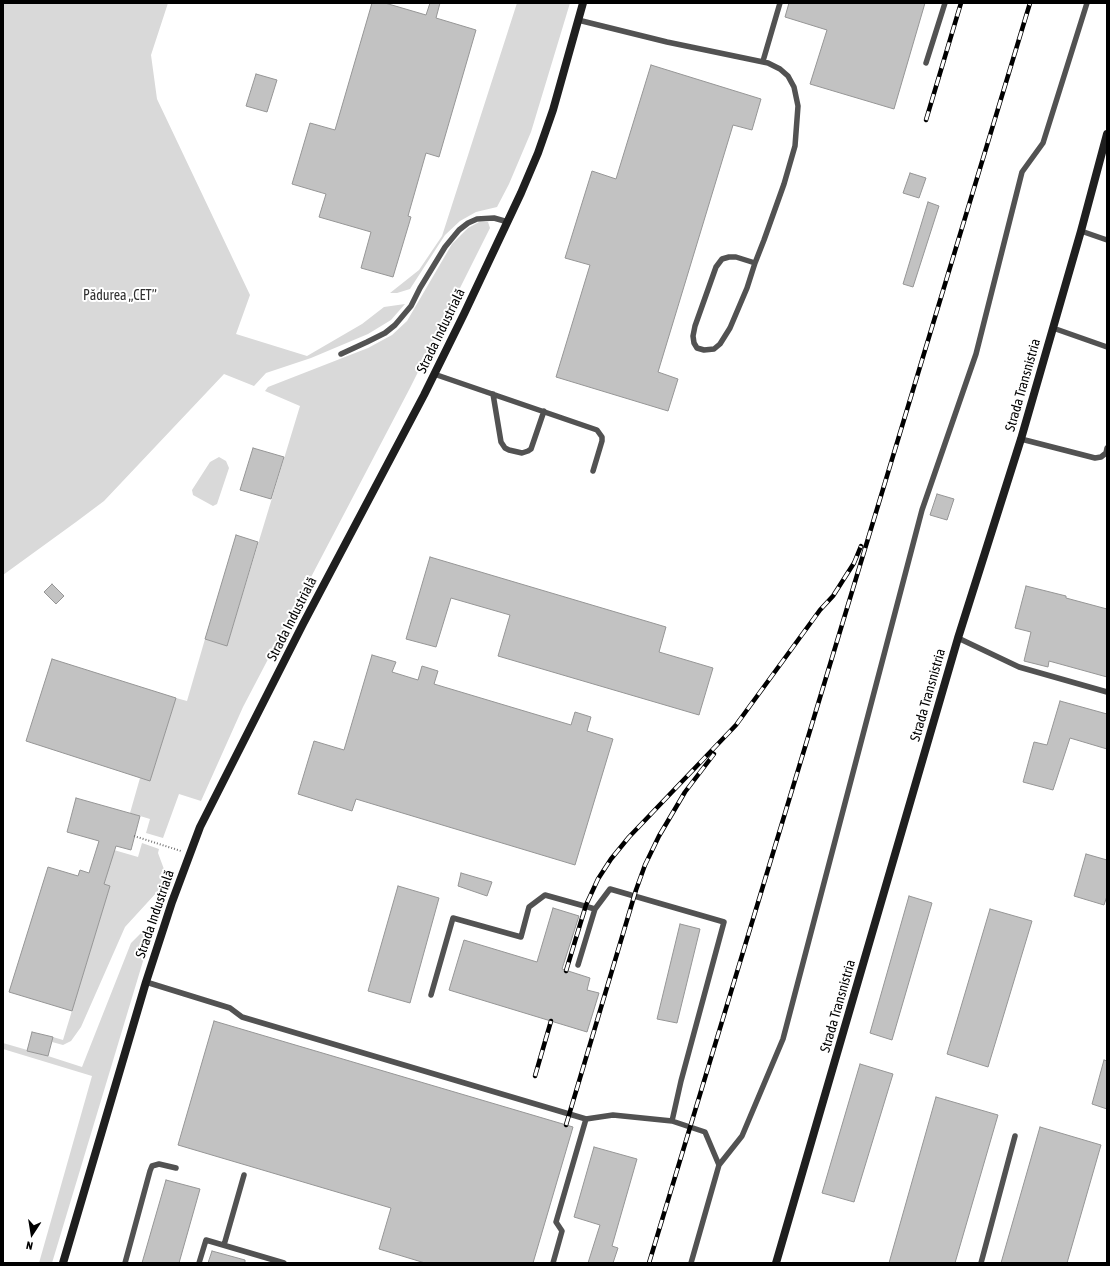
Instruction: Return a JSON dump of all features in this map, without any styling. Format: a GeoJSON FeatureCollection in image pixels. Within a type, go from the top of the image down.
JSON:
{"type":"FeatureCollection","features":[{"type":"Feature","properties":{"kind":"street","name":"Strada Industrială"},"geometry":{"type":"LineString","coordinates":[[63,1263],[146,982],[172,902],[200,827],[303,624],[434,374],[508,222],[538,153],[553,110],[583,3]]}},
{"type":"Feature","properties":{"kind":"street","name":"Strada Transnistria"},"geometry":{"type":"LineString","coordinates":[[776,1263],[958,638],[1021,439],[1081,231],[1107,134]]}},
{"type":"Feature","properties":{"kind":"lane"},"geometry":{"type":"LineString","coordinates":[[763,61],[780,3]]}},
{"type":"Feature","properties":{"kind":"lane"},"geometry":{"type":"LineString","coordinates":[[926,63],[945,3]]}},
{"type":"Feature","properties":{"kind":"lane"},"geometry":{"type":"LineString","coordinates":[[691,1263],[719,1165],[742,1136],[783,1039],[922,510],[976,354],[1022,172],[1043,143],[1087,3]]}},
{"type":"Feature","properties":{"kind":"lane"},"geometry":{"type":"LineString","coordinates":[[578,20],[667,42],[768,62],[788,76],[794,87],[798,106],[795,146],[784,184],[756,263],[730,328],[720,344],[714,349],[704,350],[697,348],[694,343],[693,336],[695,326],[716,267],[722,259],[729,257],[740,258],[756,263]]}},
{"type":"Feature","properties":{"kind":"lane"},"geometry":{"type":"LineString","coordinates":[[341,354],[373,339],[395,325],[411,306],[445,247],[459,230],[468,223],[477,219],[494,218],[508,222]]}},
{"type":"Feature","properties":{"kind":"lane"},"geometry":{"type":"LineString","coordinates":[[1081,231],[1107,240]]}},
{"type":"Feature","properties":{"kind":"lane"},"geometry":{"type":"LineString","coordinates":[[1053,328],[1107,347]]}},
{"type":"Feature","properties":{"kind":"lane"},"geometry":{"type":"LineString","coordinates":[[434,374],[598,430],[601,433],[602,441],[593,471]]}},
{"type":"Feature","properties":{"kind":"lane"},"geometry":{"type":"LineString","coordinates":[[493,394],[501,442],[505,448],[509,450],[522,453],[530,449],[544,411]]}},
{"type":"Feature","properties":{"kind":"lane"},"geometry":{"type":"LineString","coordinates":[[1021,439],[1095,458],[1101,457],[1106,452],[1107,448]]}},
{"type":"Feature","properties":{"kind":"lane"},"geometry":{"type":"LineString","coordinates":[[958,638],[1019,667],[1107,692]]}},
{"type":"Feature","properties":{"kind":"lane"},"geometry":{"type":"LineString","coordinates":[[578,965],[596,909],[610,889],[724,922],[681,1081],[672,1121]]}},
{"type":"Feature","properties":{"kind":"lane"},"geometry":{"type":"LineString","coordinates":[[431,995],[453,918],[520,937],[529,907],[545,895],[596,909]]}},
{"type":"Feature","properties":{"kind":"lane"},"geometry":{"type":"LineString","coordinates":[[146,982],[230,1008],[242,1017],[586,1119],[612,1115],[672,1121],[705,1132],[719,1165]]}},
{"type":"Feature","properties":{"kind":"lane"},"geometry":{"type":"LineString","coordinates":[[553,1263],[562,1230],[556,1222],[586,1119]]}},
{"type":"Feature","properties":{"kind":"lane"},"geometry":{"type":"LineString","coordinates":[[981,1263],[1015,1136]]}},
{"type":"Feature","properties":{"kind":"lane"},"geometry":{"type":"LineString","coordinates":[[126,1263],[152,1166],[159,1164],[176,1168]]}},
{"type":"Feature","properties":{"kind":"lane"},"geometry":{"type":"LineString","coordinates":[[224,1245],[244,1175]]}},
{"type":"Feature","properties":{"kind":"lane"},"geometry":{"type":"LineString","coordinates":[[199,1263],[206,1240],[284,1263]]}},
{"type":"Feature","properties":{"kind":"path"},"geometry":{"type":"LineString","coordinates":[[134,836],[190,854]]}},
{"type":"Feature","properties":{"kind":"green space","name":"Pădurea „CET”"},"geometry":{"type":"Polygon","coordinates":[[[3,3],[168,3],[151,55],[157,99],[250,295],[236,334],[307,356],[362,324],[384,307],[405,304],[391,320],[368,334],[311,358],[266,373],[254,386],[224,374],[104,501],[3,575],[3,3]]]}},
{"type":"Feature","properties":{"kind":"green space"},"geometry":{"type":"Polygon","coordinates":[[[517,3],[570,3],[531,132],[509,184],[497,207],[476,212],[460,221],[445,235],[410,289],[397,293],[390,293],[419,270],[442,236],[517,3]]]}},
{"type":"Feature","properties":{"kind":"green space"},"geometry":{"type":"Polygon","coordinates":[[[479,222],[488,222],[490,228],[410,388],[243,707],[201,801],[179,794],[163,838],[146,833],[150,819],[130,813],[140,778],[150,780],[176,698],[187,701],[205,639],[227,646],[300,406],[265,391],[268,387],[368,348],[392,335],[407,321],[452,244],[468,228],[479,222]]]}},
{"type":"Feature","properties":{"kind":"green space"},"geometry":{"type":"Polygon","coordinates":[[[219,457],[226,461],[229,468],[217,504],[213,506],[193,495],[192,490],[210,462],[219,457]]]}},
{"type":"Feature","properties":{"kind":"green space"},"geometry":{"type":"Polygon","coordinates":[[[142,843],[159,849],[158,853],[168,880],[125,927],[81,1027],[71,1041],[63,1045],[52,1042],[53,1037],[63,1040],[110,886],[104,884],[114,850],[138,857],[142,843]]]}},
{"type":"Feature","properties":{"kind":"green space"},"geometry":{"type":"Polygon","coordinates":[[[146,928],[153,928],[52,1263],[39,1263],[92,1076],[3,1049],[3,1043],[82,1067],[131,943],[146,928]]]}},
{"type":"Feature","properties":{"kind":"building"},"geometry":{"type":"Polygon","coordinates":[[[372,3],[385,3],[426,15],[430,3],[440,3],[436,18],[476,30],[439,157],[426,153],[408,216],[411,217],[393,277],[361,268],[371,232],[319,217],[326,194],[292,184],[310,123],[335,130],[372,3]]]}},
{"type":"Feature","properties":{"kind":"building"},"geometry":{"type":"Polygon","coordinates":[[[789,3],[925,3],[894,109],[810,84],[827,30],[785,17],[789,3]]]}},
{"type":"Feature","properties":{"kind":"building"},"geometry":{"type":"Polygon","coordinates":[[[651,65],[761,99],[752,130],[733,125],[658,372],[678,379],[668,411],[556,377],[590,265],[565,258],[592,171],[616,179],[651,65]]]}},
{"type":"Feature","properties":{"kind":"building"},"geometry":{"type":"Polygon","coordinates":[[[256,74],[277,80],[267,112],[246,106],[256,74]]]}},
{"type":"Feature","properties":{"kind":"building"},"geometry":{"type":"Polygon","coordinates":[[[910,173],[926,178],[919,198],[903,193],[910,173]]]}},
{"type":"Feature","properties":{"kind":"building"},"geometry":{"type":"Polygon","coordinates":[[[928,202],[939,206],[913,287],[903,284],[928,202]]]}},
{"type":"Feature","properties":{"kind":"building"},"geometry":{"type":"Polygon","coordinates":[[[253,448],[284,457],[271,499],[240,490],[253,448]]]}},
{"type":"Feature","properties":{"kind":"building"},"geometry":{"type":"Polygon","coordinates":[[[937,494],[954,499],[947,520],[930,515],[937,494]]]}},
{"type":"Feature","properties":{"kind":"building"},"geometry":{"type":"Polygon","coordinates":[[[236,535],[258,542],[227,646],[205,639],[236,535]]]}},
{"type":"Feature","properties":{"kind":"building"},"geometry":{"type":"Polygon","coordinates":[[[430,557],[666,627],[659,652],[713,668],[699,715],[498,656],[510,615],[451,598],[436,647],[406,639],[430,557]]]}},
{"type":"Feature","properties":{"kind":"building"},"geometry":{"type":"Polygon","coordinates":[[[52,584],[64,596],[56,604],[44,592],[52,584]]]}},
{"type":"Feature","properties":{"kind":"building"},"geometry":{"type":"Polygon","coordinates":[[[1026,586],[1066,596],[1066,598],[1107,609],[1107,677],[1049,661],[1048,667],[1024,661],[1031,632],[1015,628],[1026,586]]]}},
{"type":"Feature","properties":{"kind":"building"},"geometry":{"type":"Polygon","coordinates":[[[372,655],[396,662],[392,672],[418,680],[422,666],[438,671],[434,684],[571,725],[575,712],[591,717],[587,731],[613,739],[575,865],[356,799],[352,811],[298,794],[314,741],[344,750],[372,655]]]}},
{"type":"Feature","properties":{"kind":"building"},"geometry":{"type":"Polygon","coordinates":[[[52,659],[176,698],[150,781],[26,741],[52,659]]]}},
{"type":"Feature","properties":{"kind":"building"},"geometry":{"type":"Polygon","coordinates":[[[1060,701],[1107,714],[1107,749],[1070,738],[1053,790],[1023,782],[1034,742],[1047,745],[1060,701]]]}},
{"type":"Feature","properties":{"kind":"building"},"geometry":{"type":"Polygon","coordinates":[[[76,798],[140,816],[131,850],[116,846],[104,884],[110,886],[72,1011],[9,992],[48,867],[78,876],[80,870],[89,873],[99,841],[67,832],[76,798]]]}},
{"type":"Feature","properties":{"kind":"building"},"geometry":{"type":"Polygon","coordinates":[[[1086,854],[1107,860],[1107,896],[1104,905],[1074,896],[1086,854]]]}},
{"type":"Feature","properties":{"kind":"building"},"geometry":{"type":"Polygon","coordinates":[[[461,873],[492,882],[487,896],[458,886],[461,873]]]}},
{"type":"Feature","properties":{"kind":"building"},"geometry":{"type":"Polygon","coordinates":[[[398,886],[439,898],[410,1003],[368,991],[398,886]]]}},
{"type":"Feature","properties":{"kind":"building"},"geometry":{"type":"Polygon","coordinates":[[[909,896],[932,903],[892,1040],[870,1033],[909,896]]]}},
{"type":"Feature","properties":{"kind":"building"},"geometry":{"type":"Polygon","coordinates":[[[553,908],[579,916],[562,969],[590,978],[587,990],[599,993],[587,1032],[449,990],[464,940],[537,962],[553,908]]]}},
{"type":"Feature","properties":{"kind":"building"},"geometry":{"type":"Polygon","coordinates":[[[990,909],[1032,921],[988,1067],[947,1054],[990,909]]]}},
{"type":"Feature","properties":{"kind":"building"},"geometry":{"type":"Polygon","coordinates":[[[680,924],[700,929],[677,1023],[657,1019],[680,924]]]}},
{"type":"Feature","properties":{"kind":"building"},"geometry":{"type":"Polygon","coordinates":[[[214,1021],[573,1127],[533,1263],[425,1263],[379,1249],[391,1208],[178,1145],[214,1021]]]}},
{"type":"Feature","properties":{"kind":"building"},"geometry":{"type":"Polygon","coordinates":[[[32,1032],[53,1037],[48,1056],[27,1051],[32,1032]]]}},
{"type":"Feature","properties":{"kind":"building"},"geometry":{"type":"Polygon","coordinates":[[[1104,1060],[1107,1061],[1107,1109],[1092,1104],[1104,1060]]]}},
{"type":"Feature","properties":{"kind":"building"},"geometry":{"type":"Polygon","coordinates":[[[860,1064],[893,1074],[854,1202],[822,1193],[860,1064]]]}},
{"type":"Feature","properties":{"kind":"building"},"geometry":{"type":"Polygon","coordinates":[[[936,1097],[998,1115],[955,1263],[889,1263],[936,1097]]]}},
{"type":"Feature","properties":{"kind":"building"},"geometry":{"type":"Polygon","coordinates":[[[1040,1127],[1101,1145],[1067,1263],[1001,1263],[1040,1127]]]}},
{"type":"Feature","properties":{"kind":"building"},"geometry":{"type":"Polygon","coordinates":[[[594,1147],[637,1159],[612,1246],[618,1248],[613,1263],[588,1263],[600,1225],[574,1217],[594,1147]]]}},
{"type":"Feature","properties":{"kind":"building"},"geometry":{"type":"Polygon","coordinates":[[[166,1180],[200,1189],[179,1263],[142,1263],[166,1180]]]}},
{"type":"Feature","properties":{"kind":"building"},"geometry":{"type":"Polygon","coordinates":[[[212,1251],[245,1260],[245,1263],[208,1263],[212,1251]]]}},
{"type":"Feature","properties":{"kind":"railway"},"geometry":{"type":"LineString","coordinates":[[926,120],[961,3]]}},
{"type":"Feature","properties":{"kind":"railway"},"geometry":{"type":"LineString","coordinates":[[649,1263],[1030,3]]}},
{"type":"Feature","properties":{"kind":"railway"},"geometry":{"type":"LineString","coordinates":[[566,971],[586,905],[598,879],[611,859],[629,837],[736,725],[820,610],[833,596],[854,563],[861,546]]}},
{"type":"Feature","properties":{"kind":"railway"},"geometry":{"type":"LineString","coordinates":[[566,1125],[636,890],[645,865],[659,836],[685,792],[714,754]]}},
{"type":"Feature","properties":{"kind":"railway"},"geometry":{"type":"LineString","coordinates":[[535,1076],[551,1021]]}}]}
